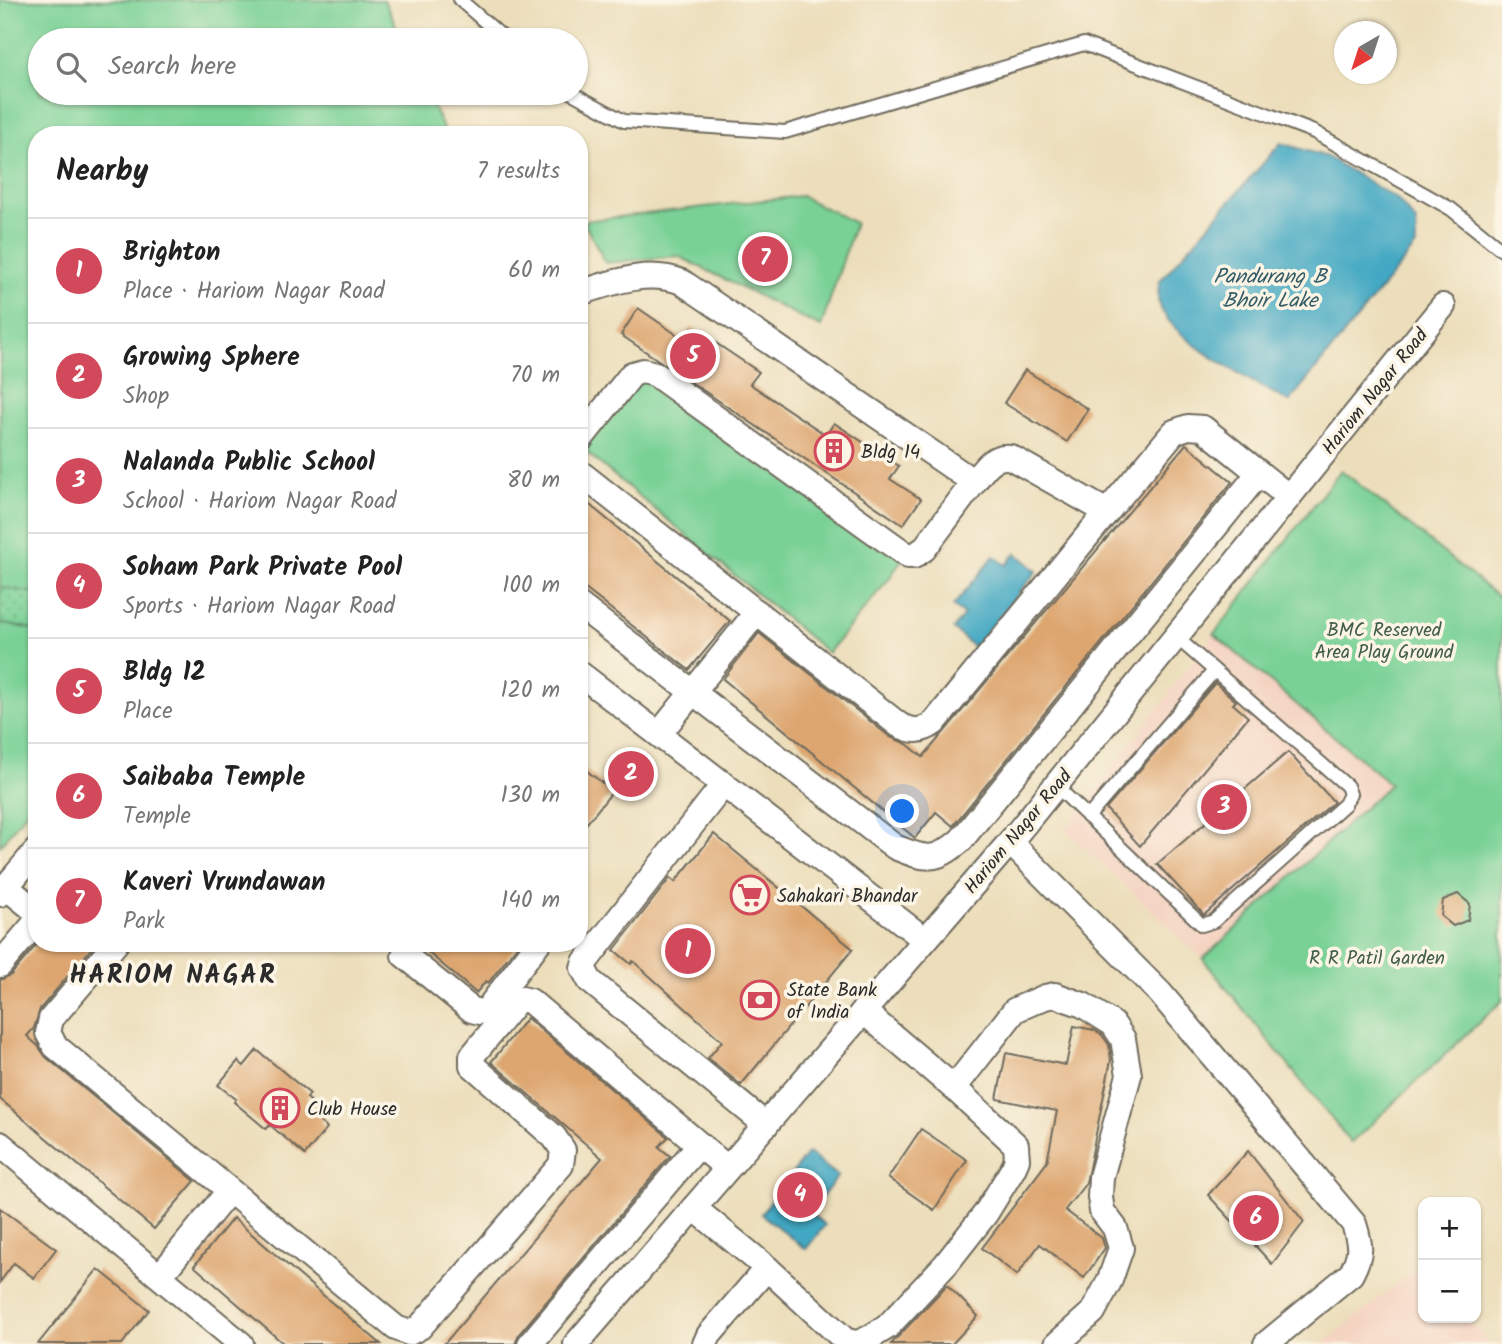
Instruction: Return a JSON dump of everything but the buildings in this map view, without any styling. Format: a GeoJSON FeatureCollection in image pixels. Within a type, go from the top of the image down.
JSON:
{"type":"FeatureCollection","features":[{"type":"Feature","properties":{"kind":"street"},"geometry":{"type":"LineString","coordinates":[[588,290],[641,277],[664,275],[682,282],[974,482]]}},
{"type":"Feature","properties":{"kind":"street","name":"Hariom Nagar Road"},"geometry":{"type":"LineString","coordinates":[[576,1344],[1010,842],[1444,306]]}},
{"type":"Feature","properties":{"kind":"street"},"geometry":{"type":"LineString","coordinates":[[588,430],[632,374],[643,371],[655,374],[908,556],[914,556],[924,549],[974,482],[993,460],[1004,456],[1107,512]]}},
{"type":"Feature","properties":{"kind":"street"},"geometry":{"type":"LineString","coordinates":[[588,479],[899,725],[920,731],[934,723],[1174,432],[1188,427],[1203,428],[1289,497]]}},
{"type":"Feature","properties":{"kind":"street"},"geometry":{"type":"LineString","coordinates":[[588,612],[895,848],[917,857],[931,858],[946,853],[961,840],[1259,473]]}},
{"type":"Feature","properties":{"kind":"street"},"geometry":{"type":"LineString","coordinates":[[659,734],[757,612]]}},
{"type":"Feature","properties":{"kind":"street"},"geometry":{"type":"LineString","coordinates":[[588,680],[924,939]]}},
{"type":"Feature","properties":{"kind":"street"},"geometry":{"type":"LineString","coordinates":[[724,784],[584,962],[583,968],[590,981],[766,1125]]}},
{"type":"Feature","properties":{"kind":"street"},"geometry":{"type":"LineString","coordinates":[[1010,842],[1160,993],[1354,1224],[1361,1245],[1357,1261],[1350,1273],[1266,1344]]}},
{"type":"Feature","properties":{"kind":"street"},"geometry":{"type":"LineString","coordinates":[[28,861],[3,891],[28,906]]}},
{"type":"Feature","properties":{"kind":"street"},"geometry":{"type":"LineString","coordinates":[[0,965],[28,932]]}},
{"type":"Feature","properties":{"kind":"street"},"geometry":{"type":"LineString","coordinates":[[108,952],[51,1019],[48,1033],[55,1046],[396,1328],[409,1333],[420,1327],[561,1165],[563,1150],[554,1137],[472,1065],[472,1056],[512,1007],[522,999],[530,1001],[727,1168]]}},
{"type":"Feature","properties":{"kind":"street"},"geometry":{"type":"LineString","coordinates":[[404,955],[472,1010],[480,1012],[486,1011],[531,952]]}},
{"type":"Feature","properties":{"kind":"street"},"geometry":{"type":"LineString","coordinates":[[954,1088],[1015,1010],[1045,997],[1055,995],[1083,1005],[1113,1024],[1123,1038],[1129,1075],[1101,1177],[1100,1197],[1102,1211],[1115,1227],[1121,1248],[1110,1280],[1093,1312],[1058,1344]]}},
{"type":"Feature","properties":{"kind":"street"},"geometry":{"type":"LineString","coordinates":[[653,1199],[687,1215],[767,1268],[846,1341],[858,1342],[887,1327],[946,1264],[986,1213],[1017,1160],[1016,1145],[863,1011]]}},
{"type":"Feature","properties":{"kind":"street"},"geometry":{"type":"LineString","coordinates":[[0,1144],[241,1344]]}},
{"type":"Feature","properties":{"kind":"street"},"geometry":{"type":"LineString","coordinates":[[566,1344],[538,1335],[699,1145]]}},
{"type":"Feature","properties":{"kind":"street"},"geometry":{"type":"LineString","coordinates":[[160,1276],[229,1191]]}},
{"type":"Feature","properties":{"kind":"street"},"geometry":{"type":"LineString","coordinates":[[609,1252],[635,1275]]}},
{"type":"Feature","properties":{"kind":"street"},"geometry":{"type":"LineString","coordinates":[[705,1344],[709,1335],[767,1268]]}},
{"type":"Feature","properties":{"kind":"lane"},"geometry":{"type":"LineString","coordinates":[[460,0],[492,28]]}},
{"type":"Feature","properties":{"kind":"lane"},"geometry":{"type":"LineString","coordinates":[[588,102],[624,121],[785,132],[1084,44],[1314,132],[1451,209],[1502,250]]}},
{"type":"Feature","properties":{"kind":"lane"},"geometry":{"type":"LineString","coordinates":[[1056,786],[1202,925],[1208,924],[1345,804],[1350,794],[1346,786],[1175,637]]}},
{"type":"Feature","properties":{"kind":"lane"},"geometry":{"type":"LineString","coordinates":[[1088,817],[1214,671]]}},
{"type":"Feature","properties":{"kind":"shaded area"},"geometry":{"type":"Polygon","coordinates":[[[1214,634],[1390,784],[1203,959],[1065,830],[1214,634]]]}},
{"type":"Feature","properties":{"kind":"shaded area"},"geometry":{"type":"Polygon","coordinates":[[[1418,1267],[1418,1323],[1470,1323],[1489,1344],[1323,1344],[1418,1267]]]}},
{"type":"Feature","properties":{"kind":"green space"},"geometry":{"type":"Polygon","coordinates":[[[0,0],[384,0],[397,28],[28,28],[28,105],[432,105],[442,126],[28,126],[28,810],[0,846],[0,0]]]}},
{"type":"Feature","properties":{"kind":"green space"},"geometry":{"type":"Polygon","coordinates":[[[801,196],[855,223],[821,327],[678,256],[606,263],[588,230],[588,220],[801,196]]]}},
{"type":"Feature","properties":{"kind":"green space"},"geometry":{"type":"Polygon","coordinates":[[[641,374],[906,553],[889,579],[828,653],[588,454],[588,437],[641,374]]]}},
{"type":"Feature","properties":{"kind":"green space"},"geometry":{"type":"Polygon","coordinates":[[[1341,470],[1502,600],[1502,1001],[1351,1143],[1203,959],[1390,784],[1214,634],[1341,470]]]}},
{"type":"Feature","properties":{"kind":"green space"},"geometry":{"type":"Polygon","coordinates":[[[0,587],[28,592],[28,628],[0,623],[0,587]]]}},
{"type":"Feature","properties":{"kind":"water","name":"Pandurang B Bhoir Lake"},"geometry":{"type":"Polygon","coordinates":[[[1281,143],[1327,157],[1397,199],[1416,222],[1416,246],[1289,402],[1216,360],[1180,333],[1167,318],[1158,299],[1159,282],[1281,143]]]}},
{"type":"Feature","properties":{"kind":"water"},"geometry":{"type":"Polygon","coordinates":[[[1016,553],[1037,571],[974,647],[953,629],[964,615],[953,606],[994,556],[1006,565],[1016,553]]]}},
{"type":"Feature","properties":{"kind":"water"},"geometry":{"type":"Polygon","coordinates":[[[808,1153],[838,1176],[810,1213],[825,1225],[806,1249],[761,1214],[808,1153]]]}},
{"type":"Feature","properties":{"kind":"place","name":"Kaveri Vrundawan"},"geometry":{"type":"Point","coordinates":[765,259]}},
{"type":"Feature","properties":{"kind":"place","name":"Bldg 12"},"geometry":{"type":"Point","coordinates":[693,356]}},
{"type":"Feature","properties":{"kind":"place","name":"Bldg 14"},"geometry":{"type":"Point","coordinates":[834,451]}},
{"type":"Feature","properties":{"kind":"place","name":"Growing Sphere"},"geometry":{"type":"Point","coordinates":[631,774]}},
{"type":"Feature","properties":{"kind":"place","name":"Nalanda Public School"},"geometry":{"type":"Point","coordinates":[1224,807]}},
{"type":"Feature","properties":{"kind":"place","name":"Sahakari Bhandar"},"geometry":{"type":"Point","coordinates":[750,895]}},
{"type":"Feature","properties":{"kind":"place","name":"Brighton"},"geometry":{"type":"Point","coordinates":[688,951]}},
{"type":"Feature","properties":{"kind":"place","name":"State Bank of India"},"geometry":{"type":"Point","coordinates":[760,1000]}},
{"type":"Feature","properties":{"kind":"place","name":"Club House"},"geometry":{"type":"Point","coordinates":[280,1108]}},
{"type":"Feature","properties":{"kind":"place","name":"Soham Park Private Pool"},"geometry":{"type":"Point","coordinates":[800,1195]}},
{"type":"Feature","properties":{"kind":"place","name":"Saibaba Temple"},"geometry":{"type":"Point","coordinates":[1256,1218]}},
{"type":"Feature","properties":{"kind":"district","name":"HARIOM NAGAR"},"geometry":{"type":"Point","coordinates":[173,974]}},
{"type":"Feature","properties":{"kind":"park label","name":"BMC Reserved Area Play Ground"},"geometry":{"type":"Point","coordinates":[1384,640]}},
{"type":"Feature","properties":{"kind":"park label","name":"R R Patil Garden"},"geometry":{"type":"Point","coordinates":[1377,957]}}]}
